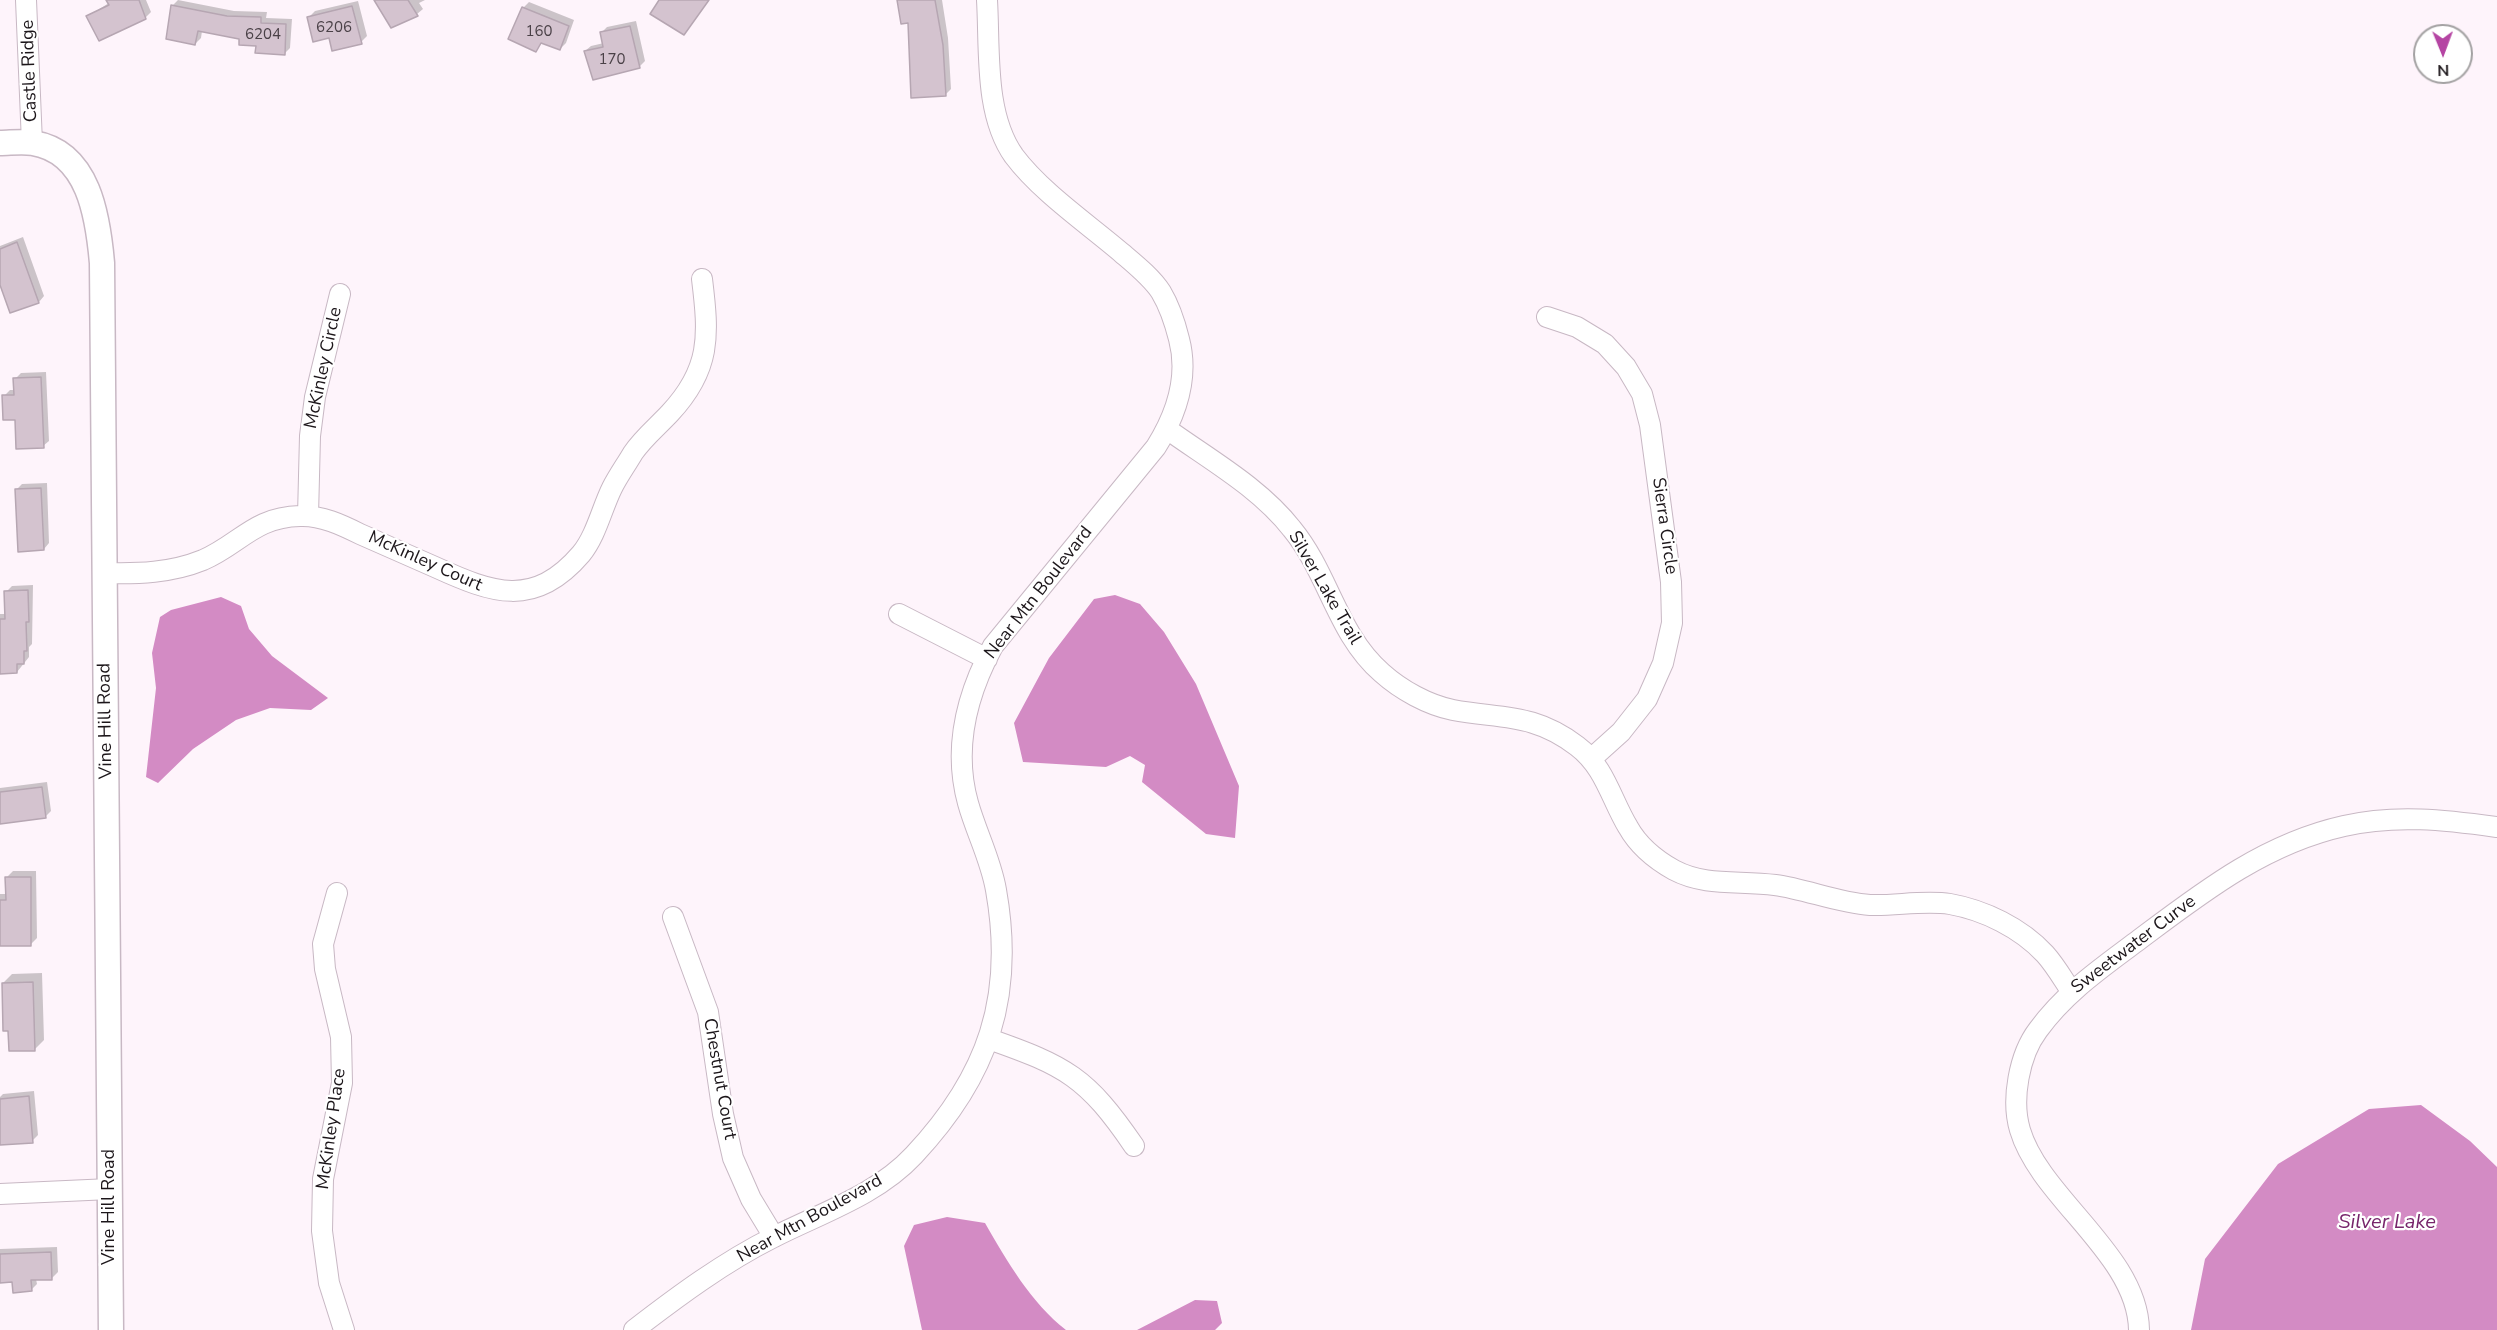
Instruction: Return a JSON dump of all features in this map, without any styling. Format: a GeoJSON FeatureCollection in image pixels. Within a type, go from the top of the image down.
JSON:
{"type":"FeatureCollection","features":[{"type":"Feature","properties":{"kind":"street","name":"Castle Ridge"},"geometry":{"type":"LineString","coordinates":[[26,0],[32,143]]}},
{"type":"Feature","properties":{"kind":"street","name":"Near Mtn Boulevard"},"geometry":{"type":"LineString","coordinates":[[636,1329],[678,1296],[774,1237],[873,1188],[912,1158],[944,1121],[972,1080],[989,1039],[1001,986],[1002,937],[996,888],[967,802],[963,762],[964,722],[975,683],[987,658],[1011,622],[1156,447],[1167,429],[1181,386],[1183,353],[1174,321],[1161,291],[1137,266],[1033,177],[1013,154],[999,126],[993,97],[988,9]]}},
{"type":"Feature","properties":{"kind":"street"},"geometry":{"type":"LineString","coordinates":[[0,143],[32,143]]}},
{"type":"Feature","properties":{"kind":"street","name":"Vine Hill Road"},"geometry":{"type":"LineString","coordinates":[[32,143],[63,156],[77,171],[91,198],[99,227],[102,263],[111,1330]]}},
{"type":"Feature","properties":{"kind":"street","name":"McKinley Court"},"geometry":{"type":"LineString","coordinates":[[104,573],[144,574],[173,569],[202,560],[228,546],[247,530],[271,520],[308,516],[346,527],[490,590],[517,591],[549,581],[564,572],[583,551],[613,486],[637,448],[687,395],[700,371],[707,345],[702,279]]}},
{"type":"Feature","properties":{"kind":"street","name":"McKinley Circle"},"geometry":{"type":"LineString","coordinates":[[308,516],[310,436],[315,398],[340,294]]}},
{"type":"Feature","properties":{"kind":"street","name":"Sierra Circle"},"geometry":{"type":"LineString","coordinates":[[1547,317],[1577,327],[1605,344],[1626,366],[1642,394],[1650,425],[1671,582],[1672,623],[1663,663],[1647,699],[1621,732],[1591,759]]}},
{"type":"Feature","properties":{"kind":"street","name":"Silver Lake Trail"},"geometry":{"type":"LineString","coordinates":[[1167,429],[1260,495],[1293,529],[1318,569],[1356,646],[1383,674],[1414,695],[1450,709],[1521,717],[1552,729],[1579,747],[1600,771],[1628,828],[1648,852],[1675,870],[1703,881],[1774,885],[1868,905],[1950,904],[1988,915],[2018,931],[2045,954],[2071,991]]}},
{"type":"Feature","properties":{"kind":"street"},"geometry":{"type":"LineString","coordinates":[[900,614],[987,658]]}},
{"type":"Feature","properties":{"kind":"street","name":"Sweetwater Curve"},"geometry":{"type":"LineString","coordinates":[[2139,1330],[2139,1319],[2131,1291],[2037,1162],[2020,1130],[2017,1094],[2022,1064],[2037,1031],[2071,991],[2200,894],[2251,861],[2301,838],[2345,825],[2401,818],[2497,827]]}},
{"type":"Feature","properties":{"kind":"street","name":"McKinley Place"},"geometry":{"type":"LineString","coordinates":[[337,893],[323,944],[325,969],[341,1037],[342,1083],[323,1179],[322,1231],[329,1283],[344,1330]]}},
{"type":"Feature","properties":{"kind":"street","name":"Chestnut Court"},"geometry":{"type":"LineString","coordinates":[[673,917],[708,1012],[723,1114],[733,1158],[751,1199],[774,1237]]}},
{"type":"Feature","properties":{"kind":"street"},"geometry":{"type":"LineString","coordinates":[[989,1039],[1062,1068],[1087,1086],[1108,1109],[1134,1146]]}},
{"type":"Feature","properties":{"kind":"street"},"geometry":{"type":"LineString","coordinates":[[0,1194],[110,1189]]}},
{"type":"Feature","properties":{"kind":"water"},"geometry":{"type":"Polygon","coordinates":[[[1115,595],[1140,604],[1164,632],[1196,684],[1239,786],[1235,838],[1206,834],[1142,782],[1145,765],[1130,756],[1106,767],[1023,762],[1014,723],[1049,658],[1094,599],[1115,595]]]}},
{"type":"Feature","properties":{"kind":"water"},"geometry":{"type":"Polygon","coordinates":[[[221,597],[241,606],[249,629],[272,656],[328,698],[311,710],[270,708],[236,720],[193,749],[158,783],[146,777],[156,688],[152,653],[160,617],[171,610],[221,597]]]}},
{"type":"Feature","properties":{"kind":"water","name":"Silver Lake"},"geometry":{"type":"Polygon","coordinates":[[[2421,1105],[2470,1141],[2497,1167],[2497,1330],[2191,1330],[2205,1259],[2278,1164],[2369,1109],[2421,1105]]]}},
{"type":"Feature","properties":{"kind":"water"},"geometry":{"type":"Polygon","coordinates":[[[947,1217],[985,1223],[1031,1294],[1066,1330],[922,1330],[904,1246],[914,1225],[947,1217]]]}},
{"type":"Feature","properties":{"kind":"water"},"geometry":{"type":"Polygon","coordinates":[[[1195,1300],[1217,1301],[1222,1323],[1215,1330],[1137,1330],[1195,1300]]]}},
{"type":"Feature","properties":{"kind":"building"},"geometry":{"type":"Polygon","coordinates":[[[106,0],[139,0],[146,19],[99,41],[86,16],[109,5],[106,0]]]}},
{"type":"Feature","properties":{"kind":"building"},"geometry":{"type":"Polygon","coordinates":[[[374,0],[408,0],[418,16],[391,28],[374,0]]]}},
{"type":"Feature","properties":{"kind":"building"},"geometry":{"type":"Polygon","coordinates":[[[659,0],[709,0],[684,35],[650,14],[659,0]]]}},
{"type":"Feature","properties":{"kind":"building"},"geometry":{"type":"Polygon","coordinates":[[[897,0],[935,0],[943,45],[946,96],[911,98],[908,23],[901,24],[897,0]]]}},
{"type":"Feature","properties":{"kind":"building"},"geometry":{"type":"Polygon","coordinates":[[[171,5],[227,16],[261,17],[261,23],[286,24],[285,55],[255,53],[256,46],[239,45],[239,39],[198,31],[195,45],[166,39],[171,5]]]}},
{"type":"Feature","properties":{"kind":"building"},"geometry":{"type":"Polygon","coordinates":[[[352,6],[362,44],[332,51],[329,38],[313,42],[307,17],[352,6]]]}},
{"type":"Feature","properties":{"kind":"building"},"geometry":{"type":"Polygon","coordinates":[[[522,7],[569,26],[560,50],[541,43],[536,52],[508,39],[522,7]]]}},
{"type":"Feature","properties":{"kind":"building"},"geometry":{"type":"Polygon","coordinates":[[[630,26],[640,68],[593,80],[584,51],[603,47],[600,32],[630,26]]]}},
{"type":"Feature","properties":{"kind":"building"},"geometry":{"type":"Polygon","coordinates":[[[17,242],[39,303],[10,313],[0,285],[0,249],[17,242]]]}},
{"type":"Feature","properties":{"kind":"building"},"geometry":{"type":"Polygon","coordinates":[[[41,377],[44,448],[16,449],[15,420],[3,420],[2,395],[14,395],[13,378],[41,377]]]}},
{"type":"Feature","properties":{"kind":"building"},"geometry":{"type":"Polygon","coordinates":[[[41,488],[44,550],[18,552],[15,489],[41,488]]]}},
{"type":"Feature","properties":{"kind":"building"},"geometry":{"type":"Polygon","coordinates":[[[28,590],[29,622],[26,622],[27,651],[24,651],[24,664],[17,664],[17,673],[0,674],[0,619],[5,619],[4,591],[28,590]]]}},
{"type":"Feature","properties":{"kind":"building"},"geometry":{"type":"Polygon","coordinates":[[[42,787],[46,818],[0,824],[0,792],[42,787]]]}},
{"type":"Feature","properties":{"kind":"building"},"geometry":{"type":"Polygon","coordinates":[[[5,877],[31,877],[31,946],[0,946],[0,900],[6,900],[5,877]]]}},
{"type":"Feature","properties":{"kind":"building"},"geometry":{"type":"Polygon","coordinates":[[[33,982],[35,1051],[9,1051],[8,1031],[3,1031],[2,983],[33,982]]]}},
{"type":"Feature","properties":{"kind":"building"},"geometry":{"type":"Polygon","coordinates":[[[29,1096],[33,1143],[0,1145],[0,1099],[29,1096]]]}},
{"type":"Feature","properties":{"kind":"building"},"geometry":{"type":"Polygon","coordinates":[[[51,1252],[52,1280],[31,1280],[32,1291],[13,1293],[12,1282],[0,1283],[0,1254],[51,1252]]]}}]}
